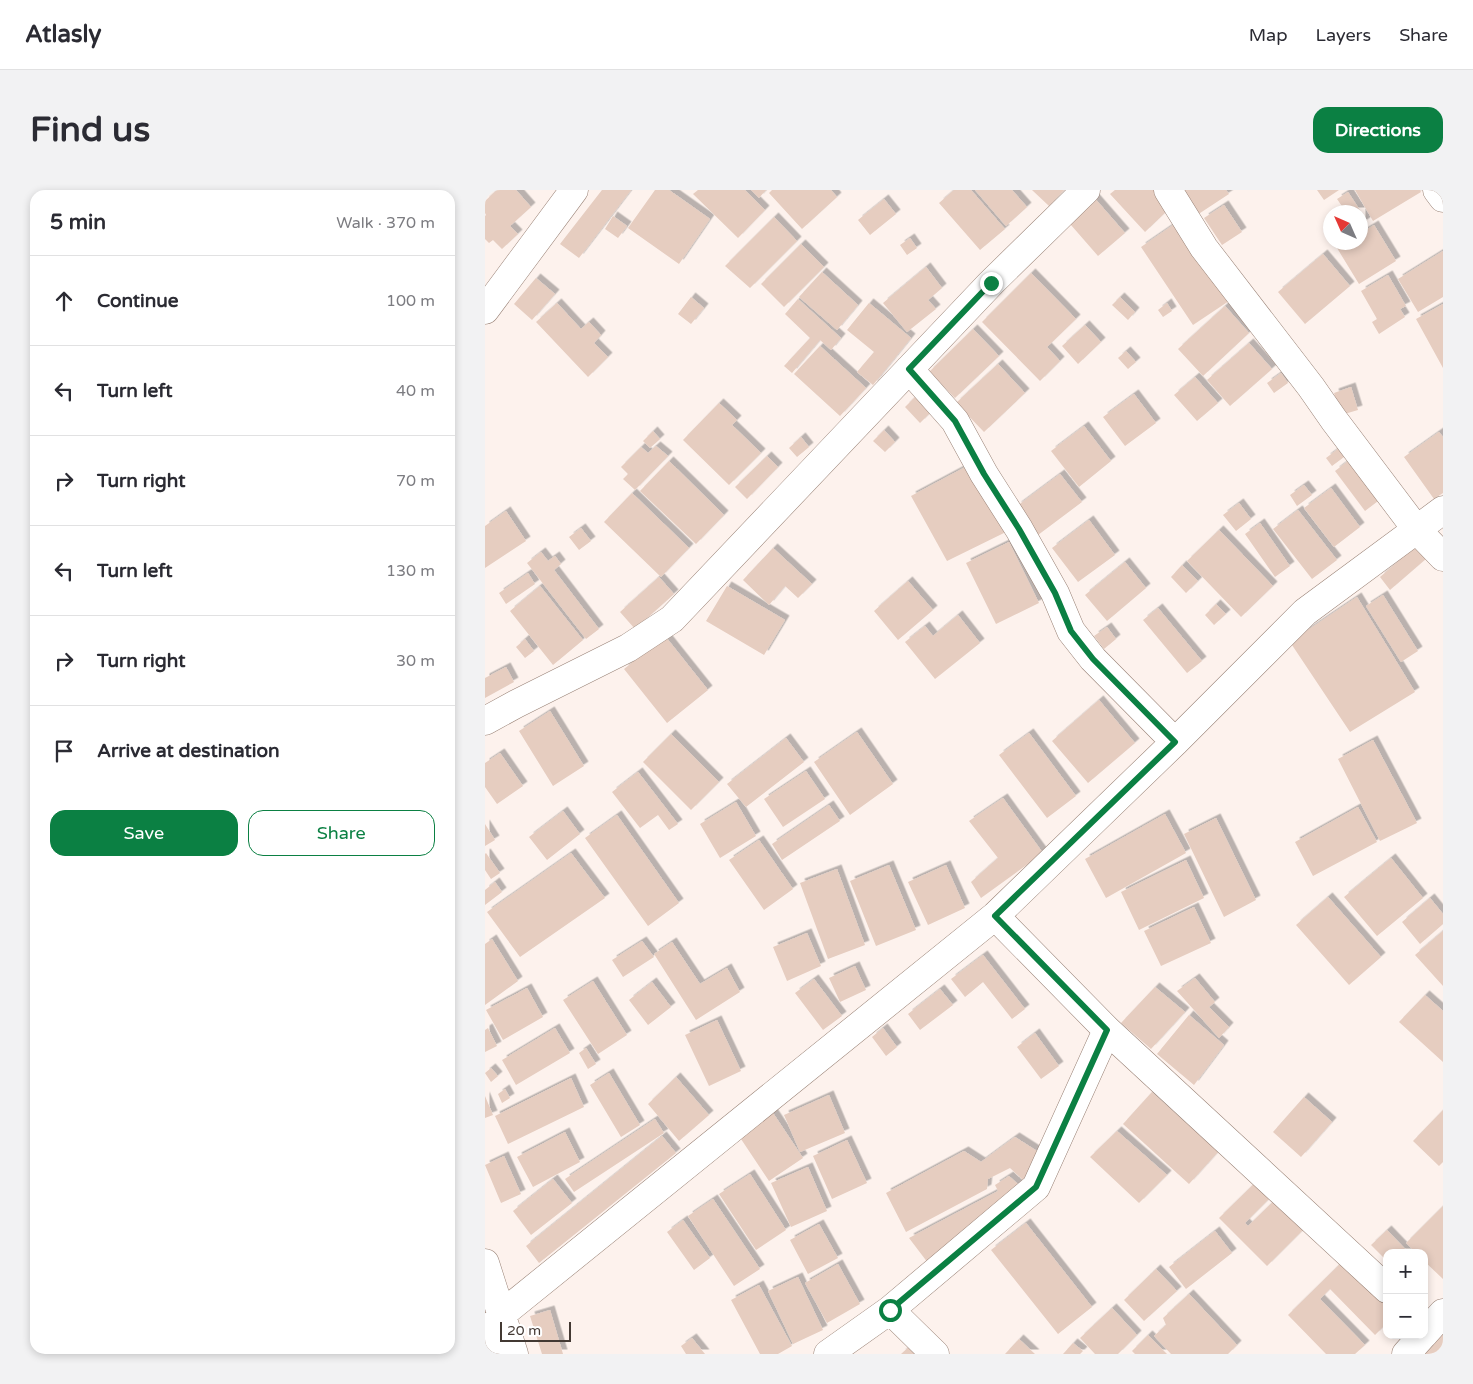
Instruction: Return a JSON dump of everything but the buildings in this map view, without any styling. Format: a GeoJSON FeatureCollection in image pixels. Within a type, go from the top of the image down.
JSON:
{"type":"FeatureCollection","features":[{"type":"Feature","properties":{"kind":"street"},"geometry":{"type":"LineString","coordinates":[[485,310],[574,190]]}},
{"type":"Feature","properties":{"kind":"street"},"geometry":{"type":"LineString","coordinates":[[485,721],[628,648],[672,619],[991,283],[1086,190]]}},
{"type":"Feature","properties":{"kind":"street"},"geometry":{"type":"LineString","coordinates":[[1167,190],[1204,248],[1311,387],[1417,530],[1443,557]]}},
{"type":"Feature","properties":{"kind":"street"},"geometry":{"type":"LineString","coordinates":[[1437,190],[1443,198]]}},
{"type":"Feature","properties":{"kind":"street"},"geometry":{"type":"LineString","coordinates":[[909,369],[955,421],[984,474],[1019,529],[1055,593],[1071,631],[1093,659],[1175,742]]}},
{"type":"Feature","properties":{"kind":"street"},"geometry":{"type":"LineString","coordinates":[[493,1320],[995,916],[1175,742],[1305,612],[1443,510]]}},
{"type":"Feature","properties":{"kind":"street"},"geometry":{"type":"LineString","coordinates":[[995,916],[1107,1030],[1383,1285]]}},
{"type":"Feature","properties":{"kind":"street"},"geometry":{"type":"LineString","coordinates":[[827,1354],[890,1310],[1036,1187],[1107,1030]]}},
{"type":"Feature","properties":{"kind":"street"},"geometry":{"type":"LineString","coordinates":[[485,1262],[493,1320],[492,1354]]}},
{"type":"Feature","properties":{"kind":"street"},"geometry":{"type":"LineString","coordinates":[[890,1310],[935,1354]]}},
{"type":"Feature","properties":{"kind":"street"},"geometry":{"type":"LineString","coordinates":[[493,1320],[514,1354]]}},
{"type":"Feature","properties":{"kind":"street"},"geometry":{"type":"LineString","coordinates":[[1406,1354],[1429,1327]]}},
{"type":"Feature","properties":{"kind":"route"},"geometry":{"type":"LineString","coordinates":[[890,1310],[1036,1187],[1107,1030],[995,916],[1175,742],[1093,659],[1071,631],[1055,593],[1019,529],[984,474],[955,421],[909,369],[991,283]]}}]}
